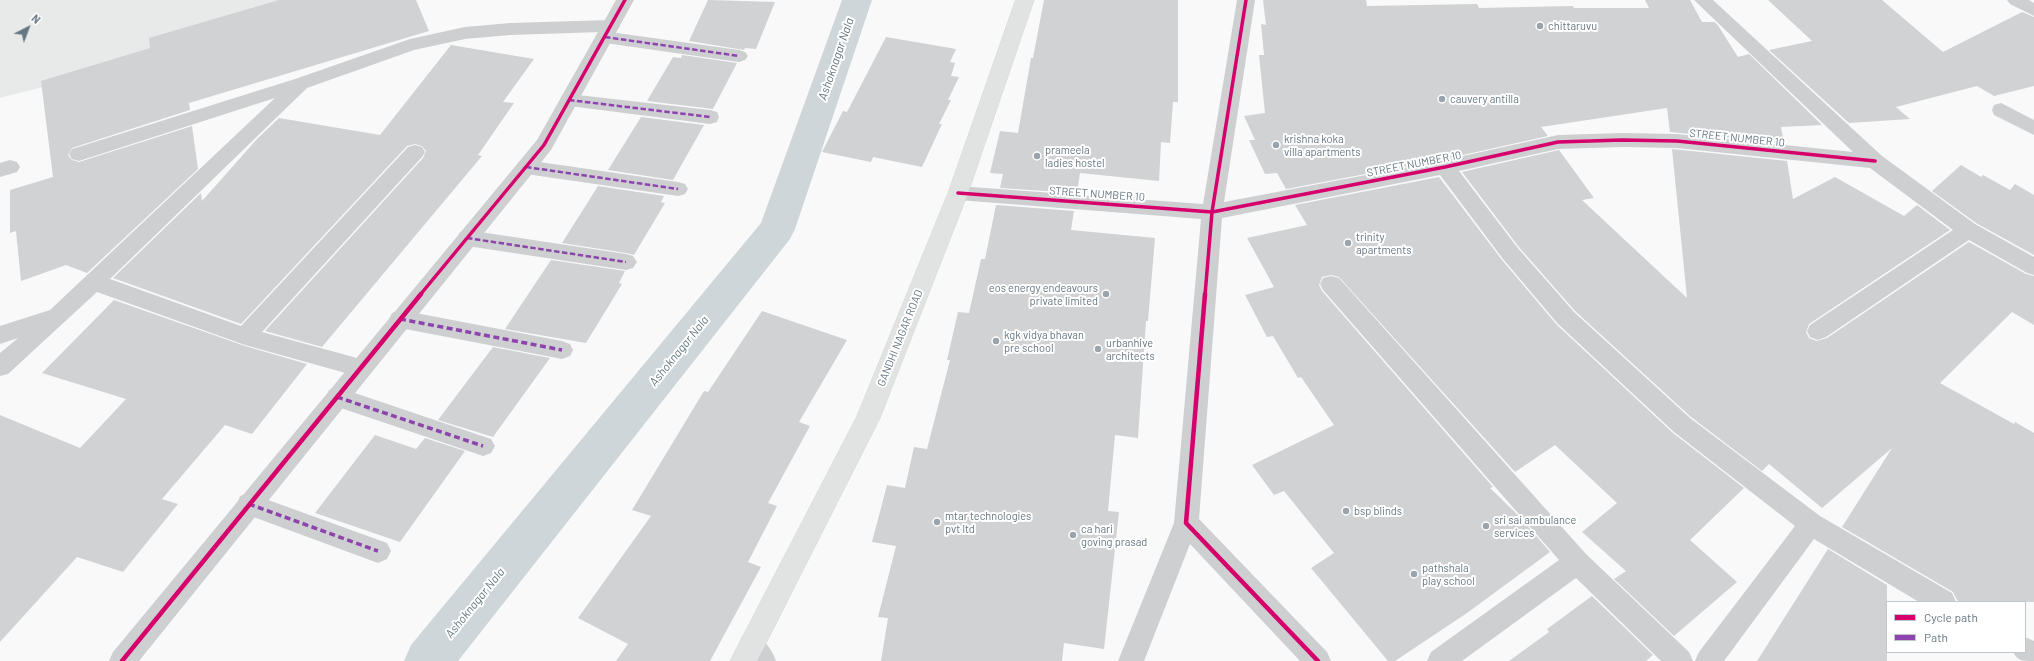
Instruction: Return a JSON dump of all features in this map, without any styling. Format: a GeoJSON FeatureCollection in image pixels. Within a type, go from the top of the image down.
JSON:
{"type":"FeatureCollection","features":[{"type":"Feature","properties":{"kind":"main road","name":"GANDHI NAGAR ROAD"},"geometry":{"type":"LineString","coordinates":[[752,656],[868,418],[958,193],[1025,0]]}},
{"type":"Feature","properties":{"kind":"street"},"geometry":{"type":"LineString","coordinates":[[122,661],[400,319],[544,145],[625,0]]}},
{"type":"Feature","properties":{"kind":"street"},"geometry":{"type":"LineString","coordinates":[[1131,661],[1186,523],[1212,212],[1246,0]]}},
{"type":"Feature","properties":{"kind":"street"},"geometry":{"type":"LineString","coordinates":[[1703,0],[1875,161],[1968,230],[2034,267]]}},
{"type":"Feature","properties":{"kind":"street"},"geometry":{"type":"LineString","coordinates":[[2016,0],[2034,10]]}},
{"type":"Feature","properties":{"kind":"street"},"geometry":{"type":"LineString","coordinates":[[79,154],[302,84],[410,46],[465,33],[510,29],[608,31],[739,56]]}},
{"type":"Feature","properties":{"kind":"street"},"geometry":{"type":"LineString","coordinates":[[0,367],[60,314],[302,84]]}},
{"type":"Feature","properties":{"kind":"street"},"geometry":{"type":"LineString","coordinates":[[569,100],[710,117]]}},
{"type":"Feature","properties":{"kind":"street"},"geometry":{"type":"LineString","coordinates":[[2001,110],[2034,128]]}},
{"type":"Feature","properties":{"kind":"street","name":"STREET NUMBER 10"},"geometry":{"type":"LineString","coordinates":[[958,193],[1212,212],[1445,167],[1558,142],[1622,140],[1677,141],[1875,161]]}},
{"type":"Feature","properties":{"kind":"street"},"geometry":{"type":"LineString","coordinates":[[245,336],[416,152]]}},
{"type":"Feature","properties":{"kind":"street"},"geometry":{"type":"LineString","coordinates":[[526,167],[678,189]]}},
{"type":"Feature","properties":{"kind":"street"},"geometry":{"type":"LineString","coordinates":[[1445,167],[1510,253],[1566,318],[1682,425],[1811,524],[1941,601]]}},
{"type":"Feature","properties":{"kind":"street"},"geometry":{"type":"LineString","coordinates":[[1818,331],[1968,230]]}},
{"type":"Feature","properties":{"kind":"street"},"geometry":{"type":"LineString","coordinates":[[467,238],[626,262]]}},
{"type":"Feature","properties":{"kind":"street"},"geometry":{"type":"LineString","coordinates":[[94,282],[245,336],[360,368]]}},
{"type":"Feature","properties":{"kind":"street"},"geometry":{"type":"LineString","coordinates":[[1331,284],[1577,562],[1680,661]]}},
{"type":"Feature","properties":{"kind":"street"},"geometry":{"type":"LineString","coordinates":[[0,334],[60,314]]}},
{"type":"Feature","properties":{"kind":"street"},"geometry":{"type":"LineString","coordinates":[[400,319],[562,350]]}},
{"type":"Feature","properties":{"kind":"street"},"geometry":{"type":"LineString","coordinates":[[337,397],[484,446]]}},
{"type":"Feature","properties":{"kind":"street"},"geometry":{"type":"LineString","coordinates":[[249,504],[378,551]]}},
{"type":"Feature","properties":{"kind":"street"},"geometry":{"type":"LineString","coordinates":[[1186,523],[1318,661]]}},
{"type":"Feature","properties":{"kind":"street"},"geometry":{"type":"LineString","coordinates":[[1708,661],[1811,524]]}},
{"type":"Feature","properties":{"kind":"street"},"geometry":{"type":"LineString","coordinates":[[1440,661],[1577,562]]}},
{"type":"Feature","properties":{"kind":"shaded area"},"geometry":{"type":"Polygon","coordinates":[[[0,0],[383,0],[0,98],[0,0]]]}},
{"type":"Feature","properties":{"kind":"building"},"geometry":{"type":"Polygon","coordinates":[[[279,0],[416,0],[429,31],[189,103],[190,110],[72,148],[68,155],[72,160],[79,162],[192,126],[198,169],[87,273],[66,265],[21,281],[16,231],[10,233],[10,190],[53,177],[41,81],[150,48],[149,38],[279,0]]]}},
{"type":"Feature","properties":{"kind":"building"},"geometry":{"type":"Polygon","coordinates":[[[708,0],[775,2],[756,49],[745,48],[744,50],[689,41],[708,0]]]}},
{"type":"Feature","properties":{"kind":"building"},"geometry":{"type":"Polygon","coordinates":[[[1044,0],[1178,0],[1178,102],[1173,102],[1170,143],[1161,142],[1159,181],[1080,173],[1077,193],[1000,188],[1003,174],[990,173],[1000,131],[1018,133],[1031,58],[1033,58],[1044,0]]]}},
{"type":"Feature","properties":{"kind":"building"},"geometry":{"type":"Polygon","coordinates":[[[1263,0],[1366,0],[1367,6],[1477,4],[1479,8],[1573,6],[1574,8],[1649,8],[1645,0],[1690,0],[1702,22],[1714,22],[1717,24],[1738,57],[1749,54],[1822,125],[1781,127],[1784,143],[1670,132],[1667,108],[1541,127],[1548,136],[1445,159],[1286,189],[1277,173],[1265,174],[1249,140],[1255,140],[1244,116],[1265,113],[1259,55],[1264,55],[1261,24],[1266,25],[1263,0]]]}},
{"type":"Feature","properties":{"kind":"building"},"geometry":{"type":"Polygon","coordinates":[[[1768,0],[1882,0],[1943,52],[2022,12],[2034,17],[2034,86],[1994,96],[1977,86],[1896,107],[1910,119],[1849,123],[1769,50],[1812,41],[1768,0]]]}},
{"type":"Feature","properties":{"kind":"building"},"geometry":{"type":"Polygon","coordinates":[[[886,37],[956,49],[950,62],[955,63],[951,76],[959,77],[948,100],[951,100],[939,124],[942,124],[922,167],[873,157],[871,162],[822,152],[843,111],[847,112],[886,37]]]}},
{"type":"Feature","properties":{"kind":"building"},"geometry":{"type":"Polygon","coordinates":[[[451,45],[534,59],[503,102],[514,103],[478,155],[482,156],[322,347],[265,331],[423,158],[426,151],[422,146],[415,144],[407,146],[241,324],[113,278],[201,193],[202,201],[257,139],[279,118],[380,135],[451,45]]]}},
{"type":"Feature","properties":{"kind":"building"},"geometry":{"type":"Polygon","coordinates":[[[682,55],[737,63],[713,109],[647,101],[673,57],[681,58],[682,55]]]}},
{"type":"Feature","properties":{"kind":"building"},"geometry":{"type":"Polygon","coordinates":[[[641,117],[704,125],[673,180],[608,170],[641,117]]]}},
{"type":"Feature","properties":{"kind":"building"},"geometry":{"type":"Polygon","coordinates":[[[1672,149],[1787,161],[1793,199],[1835,177],[1904,216],[1917,205],[1950,230],[1809,324],[1806,332],[1809,338],[1817,341],[1827,338],[1969,242],[2026,274],[2034,276],[2034,325],[2012,312],[1940,383],[2014,424],[2015,422],[2034,433],[2034,602],[1958,601],[1953,592],[1842,527],[1892,448],[1822,508],[1769,464],[1762,471],[1691,417],[1575,311],[1518,246],[1462,172],[1559,150],[1594,198],[1582,200],[1687,298],[1672,149]]]}},
{"type":"Feature","properties":{"kind":"building"},"geometry":{"type":"Polygon","coordinates":[[[1961,165],[1981,177],[1983,175],[2010,190],[2015,184],[2034,195],[2034,255],[1976,223],[1932,191],[1961,165]]]}},
{"type":"Feature","properties":{"kind":"building"},"geometry":{"type":"Polygon","coordinates":[[[1439,177],[1502,260],[1557,325],[1673,433],[1744,488],[1690,540],[1737,582],[1674,636],[1614,579],[1626,571],[1582,532],[1617,503],[1555,445],[1515,472],[1339,277],[1331,275],[1322,277],[1319,285],[1322,291],[1493,487],[1490,488],[1520,517],[1550,552],[1467,613],[1395,661],[1388,661],[1311,568],[1334,553],[1284,491],[1274,495],[1252,465],[1334,425],[1301,377],[1298,378],[1273,336],[1267,337],[1245,295],[1274,287],[1247,238],[1307,225],[1295,205],[1439,177]]]}},
{"type":"Feature","properties":{"kind":"building"},"geometry":{"type":"Polygon","coordinates":[[[598,186],[664,196],[661,202],[665,203],[634,255],[562,243],[598,186]]]}},
{"type":"Feature","properties":{"kind":"building"},"geometry":{"type":"Polygon","coordinates":[[[996,205],[1074,211],[1071,230],[1155,238],[1148,321],[1146,321],[1138,438],[1115,435],[1108,511],[1119,512],[1104,649],[1064,643],[1062,661],[881,661],[888,618],[878,617],[896,546],[872,542],[887,485],[905,488],[914,447],[927,449],[950,360],[947,360],[958,312],[969,313],[981,259],[985,259],[996,205]]]}},
{"type":"Feature","properties":{"kind":"building"},"geometry":{"type":"Polygon","coordinates":[[[551,260],[625,271],[619,283],[622,284],[586,343],[505,329],[551,260]]]}},
{"type":"Feature","properties":{"kind":"building"},"geometry":{"type":"Polygon","coordinates":[[[114,300],[245,346],[307,364],[252,434],[225,425],[162,499],[178,504],[123,572],[77,557],[0,642],[0,415],[80,448],[126,399],[42,373],[114,300]]]}},
{"type":"Feature","properties":{"kind":"building"},"geometry":{"type":"Polygon","coordinates":[[[762,311],[847,340],[799,422],[810,426],[768,503],[777,506],[748,562],[761,567],[710,661],[616,661],[628,644],[578,618],[651,516],[632,510],[704,391],[708,392],[762,311]]]}},
{"type":"Feature","properties":{"kind":"building"},"geometry":{"type":"Polygon","coordinates":[[[493,347],[550,358],[493,437],[438,420],[493,347]]]}},
{"type":"Feature","properties":{"kind":"building"},"geometry":{"type":"Polygon","coordinates":[[[375,435],[416,449],[425,438],[465,451],[400,542],[315,513],[375,435]]]}},
{"type":"Feature","properties":{"kind":"building"},"geometry":{"type":"Polygon","coordinates":[[[1828,549],[1887,585],[1887,661],[1757,661],[1828,549]]]}},
{"type":"Feature","properties":{"kind":"building"},"geometry":{"type":"Polygon","coordinates":[[[1592,596],[1653,655],[1646,661],[1509,661],[1549,632],[1547,629],[1592,596]]]}},
{"type":"Feature","properties":{"kind":"waterway","name":"Ashoknagar Nala"},"geometry":{"type":"LineString","coordinates":[[428,661],[777,229],[857,0]]}},
{"type":"Feature","properties":{"kind":"marked path"},"geometry":{"type":"LineString","coordinates":[[605,37],[739,56]]}},
{"type":"Feature","properties":{"kind":"marked path"},"geometry":{"type":"LineString","coordinates":[[569,100],[710,117]]}},
{"type":"Feature","properties":{"kind":"marked path"},"geometry":{"type":"LineString","coordinates":[[526,167],[678,189]]}},
{"type":"Feature","properties":{"kind":"marked path"},"geometry":{"type":"LineString","coordinates":[[467,238],[626,262]]}},
{"type":"Feature","properties":{"kind":"marked path"},"geometry":{"type":"LineString","coordinates":[[400,319],[562,350]]}},
{"type":"Feature","properties":{"kind":"marked path"},"geometry":{"type":"LineString","coordinates":[[337,397],[483,446]]}},
{"type":"Feature","properties":{"kind":"marked path"},"geometry":{"type":"LineString","coordinates":[[249,504],[378,551]]}},
{"type":"Feature","properties":{"kind":"cycle path"},"geometry":{"type":"LineString","coordinates":[[122,661],[360,368],[544,145],[625,0]]}},
{"type":"Feature","properties":{"kind":"cycle path"},"geometry":{"type":"LineString","coordinates":[[1246,0],[1212,212],[1186,523],[1318,661]]}},
{"type":"Feature","properties":{"kind":"cycle path"},"geometry":{"type":"LineString","coordinates":[[958,193],[1212,212],[1445,167],[1558,142],[1622,140],[1677,141],[1875,161]]}},
{"type":"Feature","properties":{"kind":"place","name":"chittaruvu"},"geometry":{"type":"Point","coordinates":[1540,26]}},
{"type":"Feature","properties":{"kind":"place","name":"cauvery antilla"},"geometry":{"type":"Point","coordinates":[1442,99]}},
{"type":"Feature","properties":{"kind":"place","name":"krishna koka villa apartments"},"geometry":{"type":"Point","coordinates":[1276,145]}},
{"type":"Feature","properties":{"kind":"place","name":"prameela ladies hostel"},"geometry":{"type":"Point","coordinates":[1037,156]}},
{"type":"Feature","properties":{"kind":"place","name":"trinity apartments"},"geometry":{"type":"Point","coordinates":[1348,243]}},
{"type":"Feature","properties":{"kind":"place","name":"eos energy endeavours private limited"},"geometry":{"type":"Point","coordinates":[1106,294]}},
{"type":"Feature","properties":{"kind":"place","name":"kgk vidya bhavan pre school"},"geometry":{"type":"Point","coordinates":[996,341]}},
{"type":"Feature","properties":{"kind":"place","name":"urbanhive architects"},"geometry":{"type":"Point","coordinates":[1098,349]}},
{"type":"Feature","properties":{"kind":"place","name":"bsp blinds"},"geometry":{"type":"Point","coordinates":[1346,511]}},
{"type":"Feature","properties":{"kind":"place","name":"mtar technologies pvt ltd"},"geometry":{"type":"Point","coordinates":[937,522]}},
{"type":"Feature","properties":{"kind":"place","name":"sri sai ambulance services"},"geometry":{"type":"Point","coordinates":[1486,526]}},
{"type":"Feature","properties":{"kind":"place","name":"ca hari goving prasad"},"geometry":{"type":"Point","coordinates":[1073,535]}},
{"type":"Feature","properties":{"kind":"place","name":"pathshala play school"},"geometry":{"type":"Point","coordinates":[1414,574]}}]}
